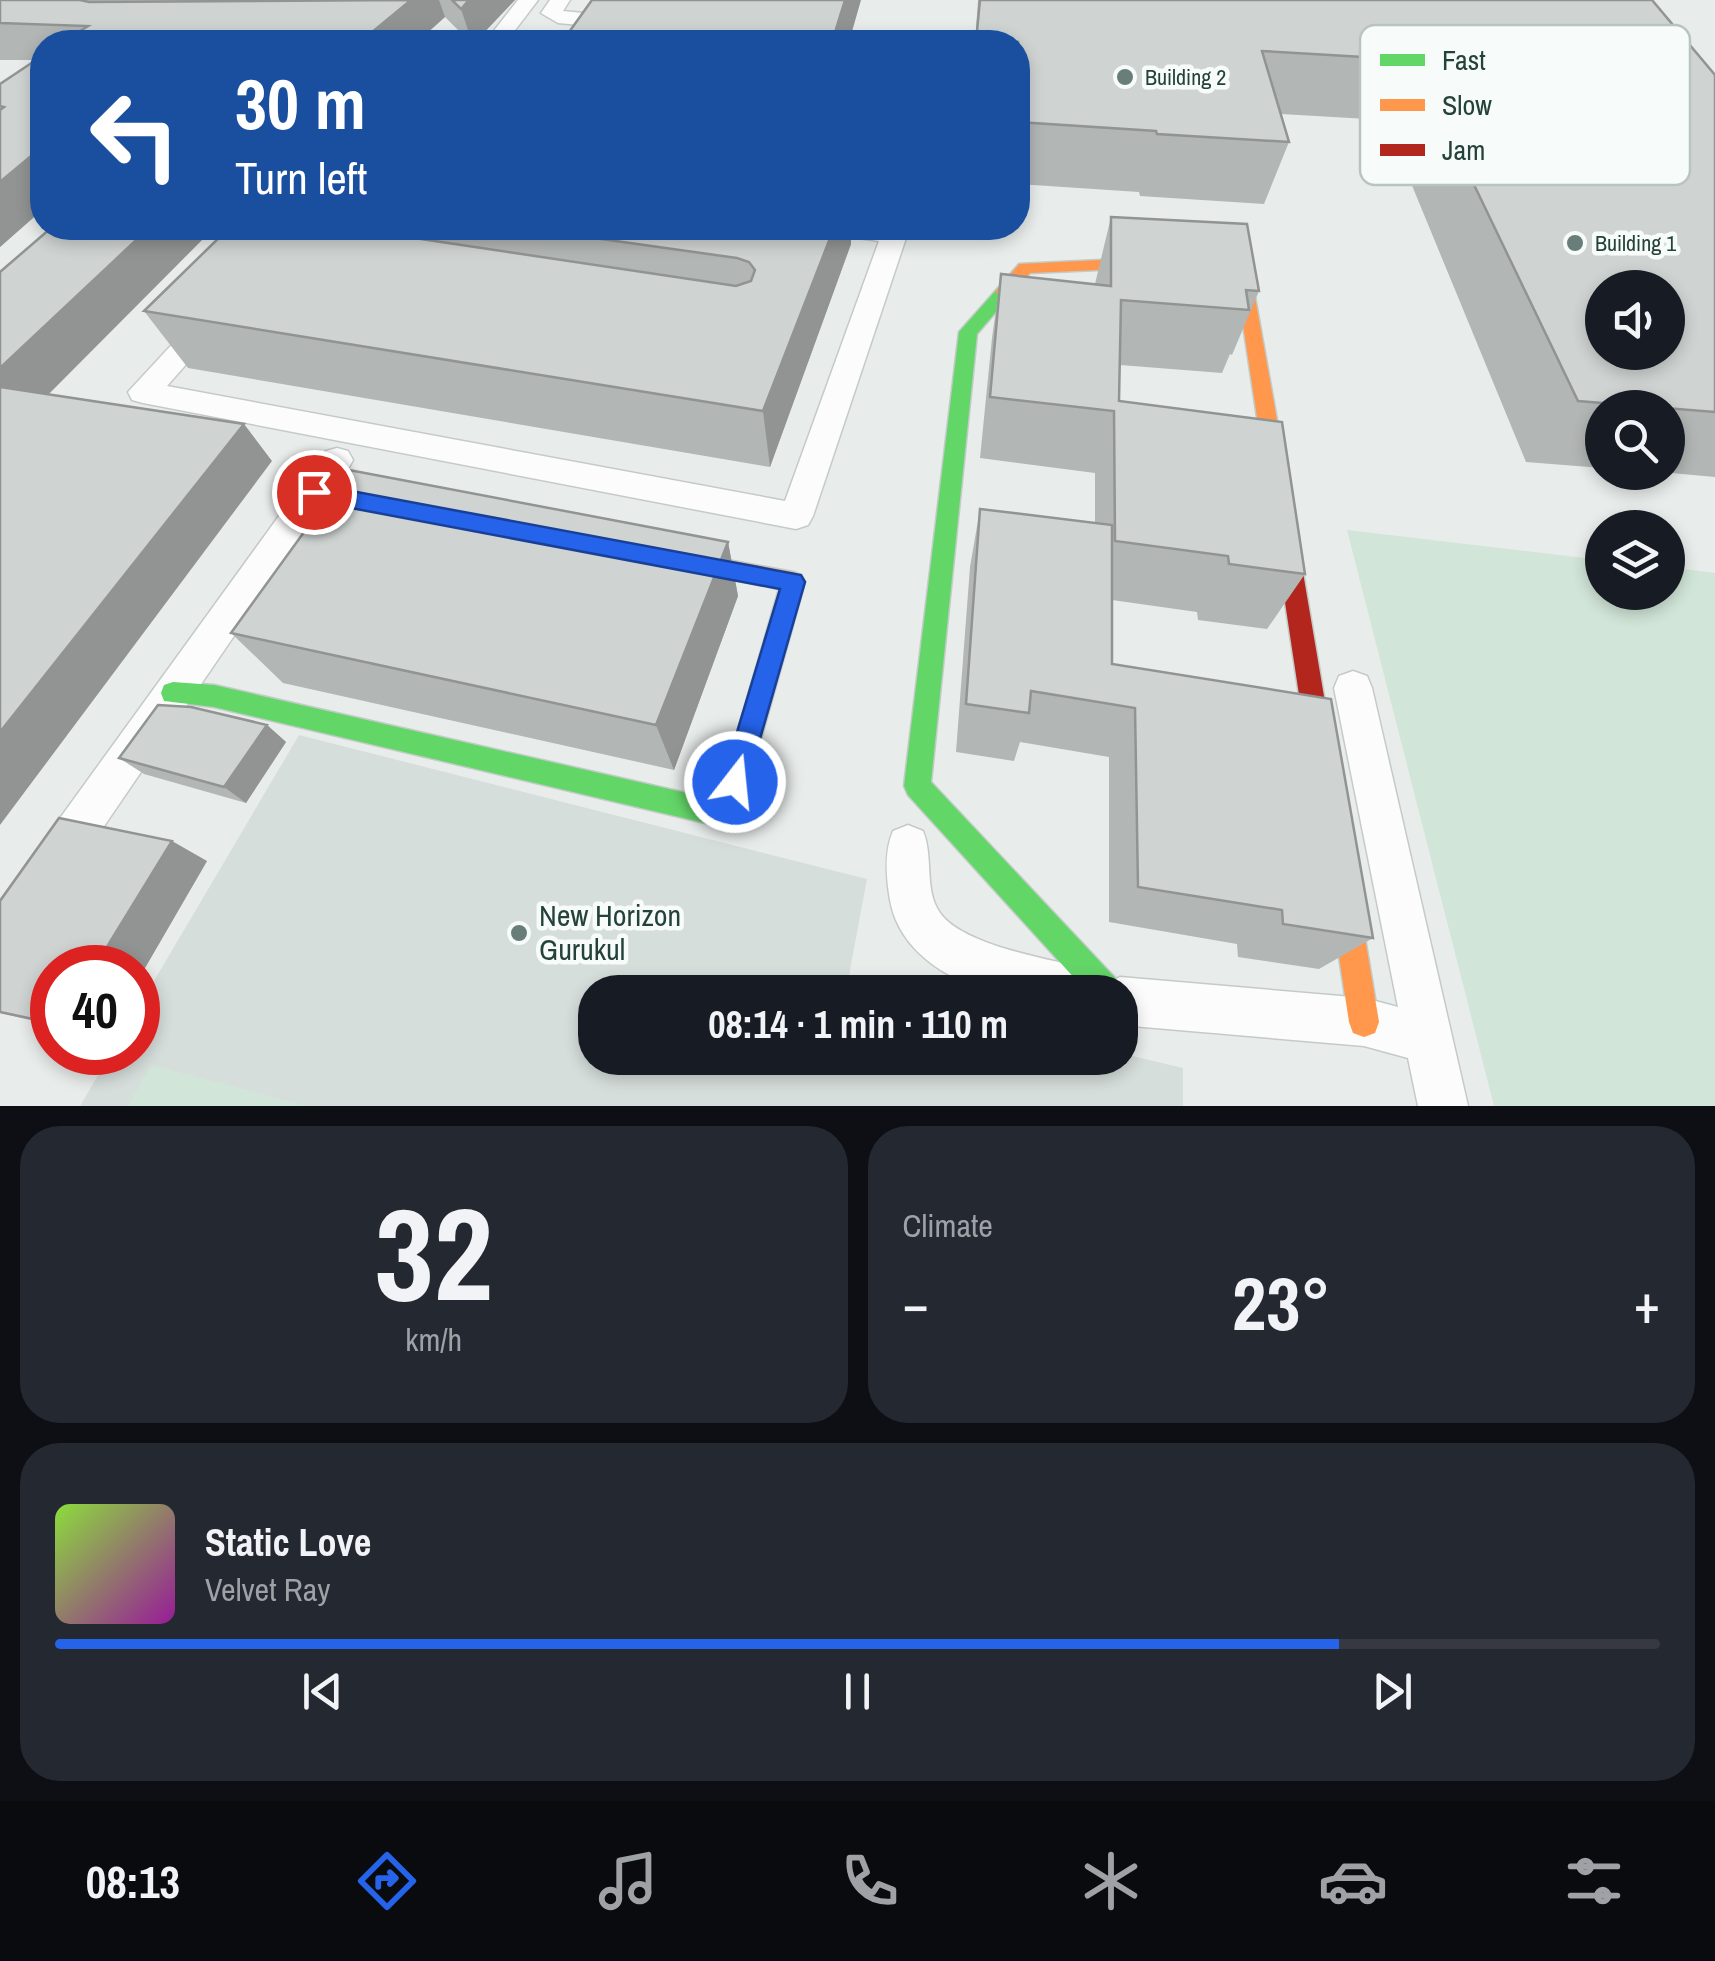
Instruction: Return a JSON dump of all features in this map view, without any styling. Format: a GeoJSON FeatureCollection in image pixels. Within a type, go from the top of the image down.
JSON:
{"type":"FeatureCollection","features":[{"type":"Feature","properties":{"kind":"street"},"geometry":{"type":"LineString","coordinates":[[504,30],[528,0]]}},
{"type":"Feature","properties":{"kind":"street"},"geometry":{"type":"LineString","coordinates":[[560,0],[552,13],[558,17],[651,25]]}},
{"type":"Feature","properties":{"kind":"street"},"geometry":{"type":"LineString","coordinates":[[232,297],[143,392],[796,516],[892,240]]}},
{"type":"Feature","properties":{"kind":"street"},"geometry":{"type":"LineString","coordinates":[[1092,975],[917,786],[968,332],[1025,268],[1121,264],[1244,273],[1326,786]]}},
{"type":"Feature","properties":{"kind":"street"},"geometry":{"type":"LineString","coordinates":[[0,939],[337,460]]}},
{"type":"Feature","properties":{"kind":"street"},"geometry":{"type":"LineString","coordinates":[[314,492],[429,514]]}},
{"type":"Feature","properties":{"kind":"street"},"geometry":{"type":"LineString","coordinates":[[173,694],[214,696],[726,815],[793,582],[640,553]]}},
{"type":"Feature","properties":{"kind":"street"},"geometry":{"type":"LineString","coordinates":[[1352,688],[1443,1106]]}},
{"type":"Feature","properties":{"kind":"street"},"geometry":{"type":"LineString","coordinates":[[908,846],[914,903],[924,928],[966,958],[1027,975]]}},
{"type":"Feature","properties":{"kind":"street"},"geometry":{"type":"LineString","coordinates":[[1338,864],[1364,1022]]}},
{"type":"Feature","properties":{"kind":"street"},"geometry":{"type":"LineString","coordinates":[[1138,1002],[1364,1022],[1429,1039]]}},
{"type":"Feature","properties":{"kind":"shaded area","name":"New Horizon Gurukul"},"geometry":{"type":"Polygon","coordinates":[[[299,735],[867,879],[849,975],[578,975],[578,1075],[1138,1075],[1138,1057],[1183,1068],[1183,1106],[80,1106],[98,1075],[160,1075],[160,971],[299,735]]]}},
{"type":"Feature","properties":{"kind":"green space"},"geometry":{"type":"Polygon","coordinates":[[[1347,530],[1585,558],[1585,610],[1685,610],[1685,569],[1715,573],[1715,1106],[1494,1106],[1347,530]]]}},
{"type":"Feature","properties":{"kind":"green space"},"geometry":{"type":"Polygon","coordinates":[[[160,1067],[307,1106],[128,1106],[145,1075],[160,1075],[160,1067]]]}},
{"type":"Feature","properties":{"kind":"building"},"geometry":{"type":"Polygon","coordinates":[[[0,0],[411,0],[375,30],[82,30],[88,26],[0,23],[0,0]]]}},
{"type":"Feature","properties":{"kind":"building"},"geometry":{"type":"Polygon","coordinates":[[[452,0],[469,0],[461,9],[452,0]]]}},
{"type":"Feature","properties":{"kind":"building"},"geometry":{"type":"Polygon","coordinates":[[[592,0],[845,0],[836,30],[571,30],[592,0]]]}},
{"type":"Feature","properties":{"kind":"building"},"geometry":{"type":"Polygon","coordinates":[[[980,0],[1652,0],[1673,25],[1360,25],[1360,57],[1262,51],[1289,142],[1030,123],[1030,30],[977,30],[980,0]]]}},
{"type":"Feature","properties":{"kind":"building"},"geometry":{"type":"Polygon","coordinates":[[[1690,45],[1715,75],[1715,412],[1685,410],[1685,390],[1585,390],[1585,402],[1578,401],[1474,185],[1690,185],[1690,45]]]}},
{"type":"Feature","properties":{"kind":"building"},"geometry":{"type":"Polygon","coordinates":[[[30,64],[30,157],[0,182],[0,110],[4,107],[0,106],[0,84],[30,64]]]}},
{"type":"Feature","properties":{"kind":"building"},"geometry":{"type":"Polygon","coordinates":[[[1111,217],[1247,224],[1259,291],[1246,290],[1249,310],[1121,300],[1119,401],[1282,422],[1305,574],[1229,564],[1228,556],[1115,541],[1114,411],[990,397],[1001,274],[1111,286],[1111,217]]]}},
{"type":"Feature","properties":{"kind":"building"},"geometry":{"type":"Polygon","coordinates":[[[37,240],[136,240],[0,368],[0,272],[37,240]]]}},
{"type":"Feature","properties":{"kind":"building"},"geometry":{"type":"Polygon","coordinates":[[[217,240],[427,240],[736,286],[751,281],[755,270],[749,262],[609,240],[829,240],[763,411],[144,311],[217,240]]]}},
{"type":"Feature","properties":{"kind":"building"},"geometry":{"type":"Polygon","coordinates":[[[0,387],[244,424],[0,732],[0,387]]]}},
{"type":"Feature","properties":{"kind":"building"},"geometry":{"type":"Polygon","coordinates":[[[349,470],[728,542],[656,725],[231,633],[349,470]]]}},
{"type":"Feature","properties":{"kind":"building"},"geometry":{"type":"Polygon","coordinates":[[[980,509],[1112,525],[1112,664],[1331,699],[1373,938],[1283,924],[1282,910],[1138,887],[1135,708],[1031,691],[1029,713],[966,704],[980,509]]]}},
{"type":"Feature","properties":{"kind":"building"},"geometry":{"type":"Polygon","coordinates":[[[158,705],[191,707],[267,725],[224,787],[119,758],[158,705]]]}},
{"type":"Feature","properties":{"kind":"building"},"geometry":{"type":"Polygon","coordinates":[[[59,818],[172,841],[108,945],[30,945],[30,1018],[0,1012],[0,901],[59,818]]]}},
{"type":"Feature","properties":{"kind":"traffic: fast"},"geometry":{"type":"LineString","coordinates":[[1004,292],[968,332],[917,786],[1091,975]]}},
{"type":"Feature","properties":{"kind":"traffic: fast"},"geometry":{"type":"LineString","coordinates":[[173,693],[214,696],[726,815],[739,771]]}},
{"type":"Feature","properties":{"kind":"traffic: slow"},"geometry":{"type":"LineString","coordinates":[[1004,292],[1025,268],[1121,264],[1244,273],[1270,437]]}},
{"type":"Feature","properties":{"kind":"traffic: slow"},"geometry":{"type":"LineString","coordinates":[[668,558],[793,582],[739,771]]}},
{"type":"Feature","properties":{"kind":"traffic: slow"},"geometry":{"type":"LineString","coordinates":[[1342,884],[1364,1022]]}},
{"type":"Feature","properties":{"kind":"traffic: jam"},"geometry":{"type":"LineString","coordinates":[[1270,437],[1322,761]]}},
{"type":"Feature","properties":{"kind":"traffic: jam"},"geometry":{"type":"LineString","coordinates":[[314,492],[398,508]]}},
{"type":"Feature","properties":{"kind":"place","name":"Building 2"},"geometry":{"type":"Point","coordinates":[1125,77]}},
{"type":"Feature","properties":{"kind":"place","name":"Building 1"},"geometry":{"type":"Point","coordinates":[1575,243]}},
{"type":"Feature","properties":{"kind":"place","name":"New Horizon Gurukul"},"geometry":{"type":"Point","coordinates":[519,933]}},
{"type":"Feature","properties":{"kind":"route"},"geometry":{"type":"LineString","coordinates":[[314,492],[793,582],[735,782]]}}]}
